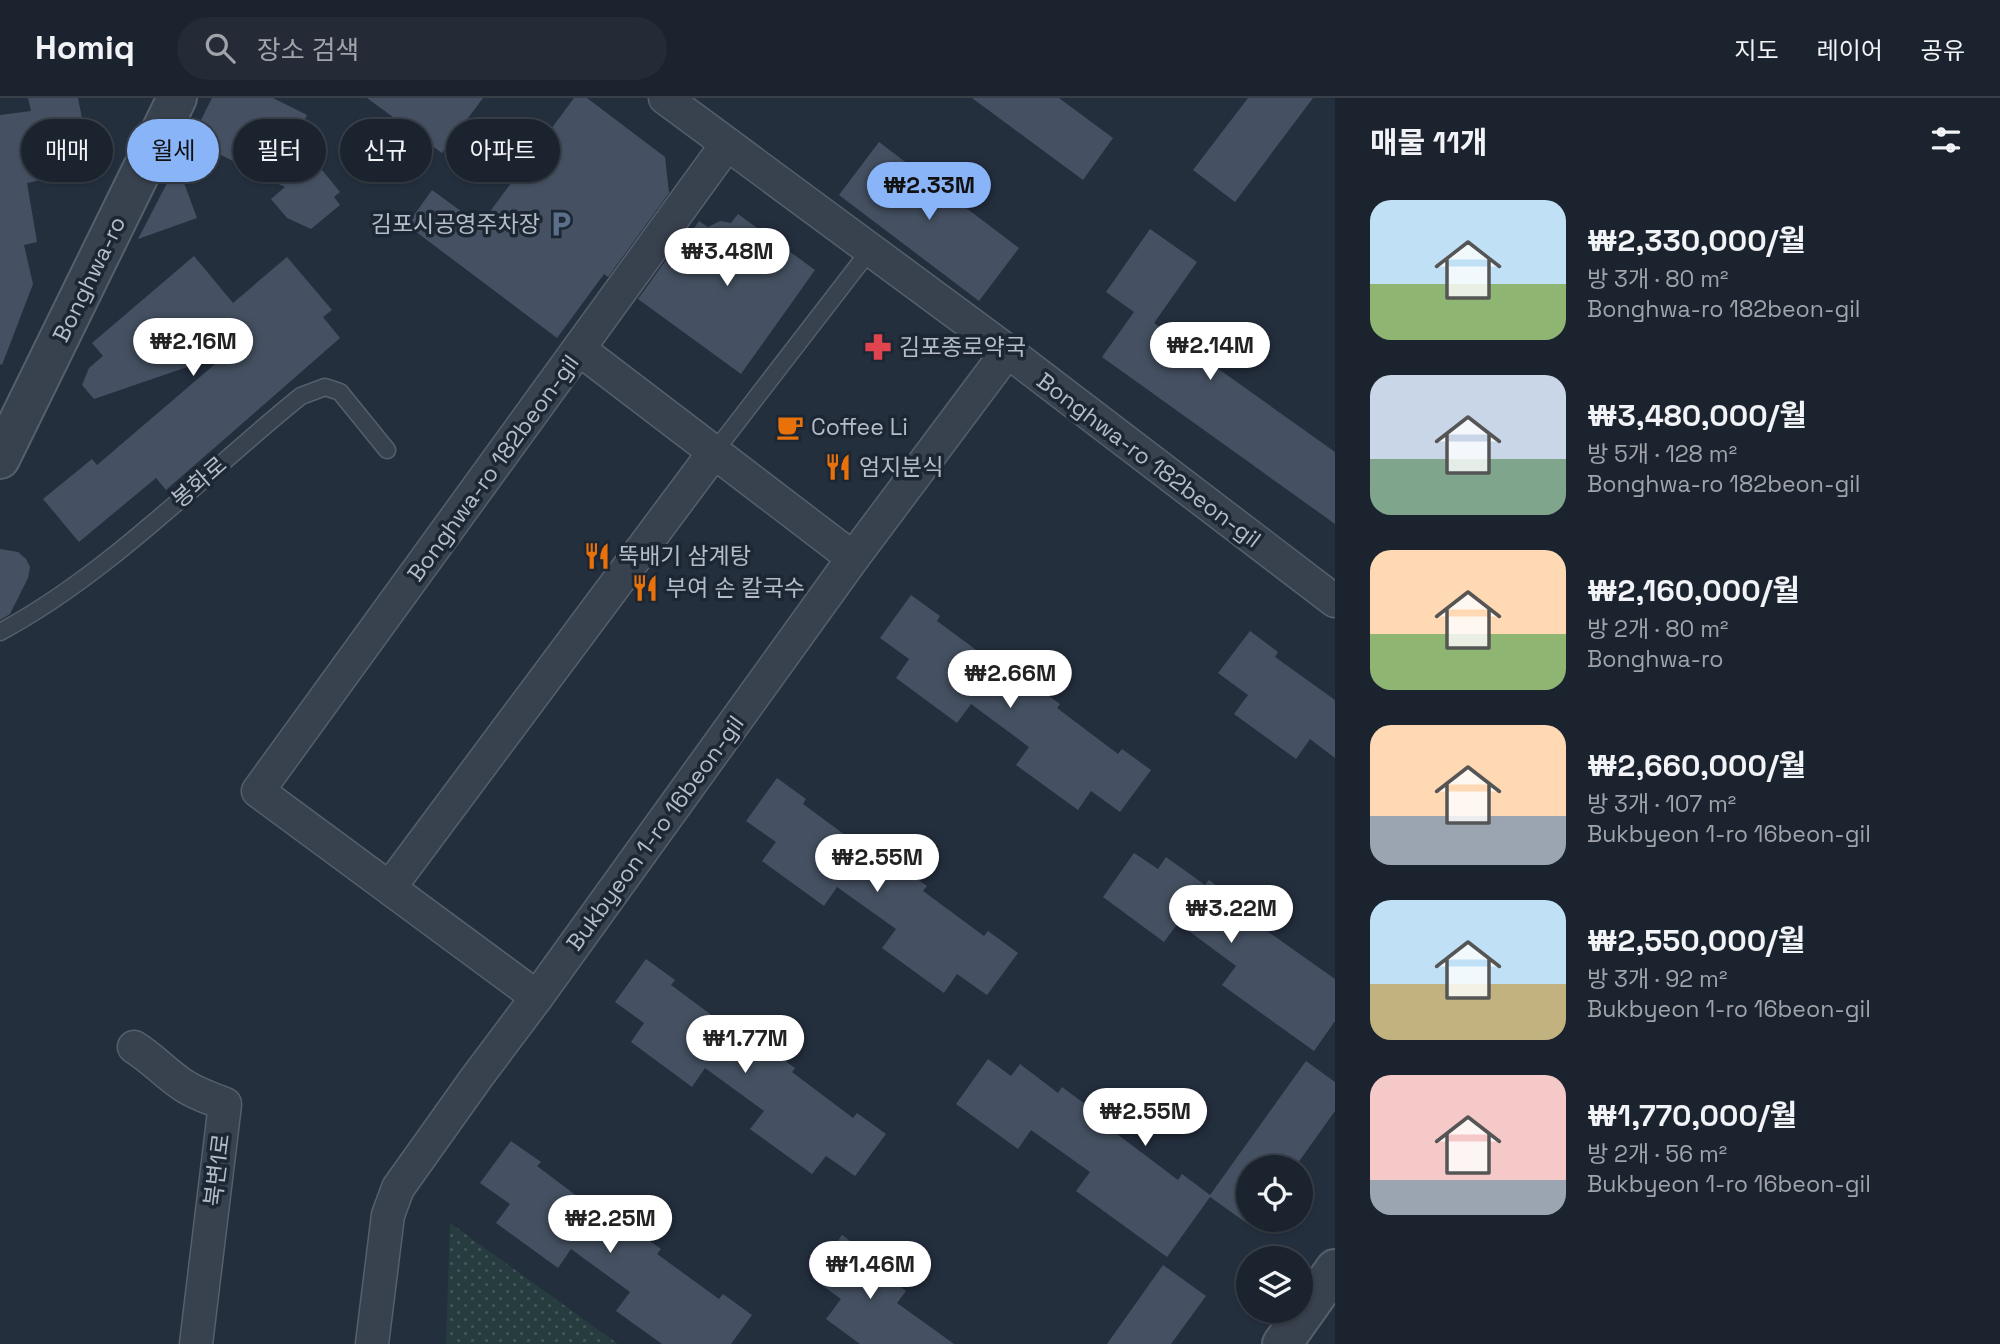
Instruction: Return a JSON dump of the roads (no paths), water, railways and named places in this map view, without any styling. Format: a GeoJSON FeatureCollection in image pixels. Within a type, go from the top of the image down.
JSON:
{"type":"FeatureCollection","features":[{"type":"Feature","properties":{"kind":"street","name":"Bonghwa-ro"},"geometry":{"type":"LineString","coordinates":[[0,459],[177,98]]}},
{"type":"Feature","properties":{"kind":"street","name":"Bonghwa-ro 182beon-gil"},"geometry":{"type":"LineString","coordinates":[[665,98],[1007,352],[1335,601]]}},
{"type":"Feature","properties":{"kind":"street","name":"Bonghwa-ro 182beon-gil"},"geometry":{"type":"LineString","coordinates":[[390,887],[258,791],[727,144]]}},
{"type":"Feature","properties":{"kind":"street"},"geometry":{"type":"LineString","coordinates":[[579,349],[853,558]]}},
{"type":"Feature","properties":{"kind":"street","name":"Bukbyeon 1-ro 16beon-gil"},"geometry":{"type":"LineString","coordinates":[[372,1344],[388,1215],[398,1188],[853,558],[1007,352]]}},
{"type":"Feature","properties":{"kind":"street"},"geometry":{"type":"LineString","coordinates":[[537,997],[390,887],[715,452]]}},
{"type":"Feature","properties":{"kind":"street","name":"북변1로"},"geometry":{"type":"LineString","coordinates":[[134,1046],[181,1084],[225,1104],[196,1344]]}},
{"type":"Feature","properties":{"kind":"street"},"geometry":{"type":"LineString","coordinates":[[1282,1344],[1335,1269]]}},
{"type":"Feature","properties":{"kind":"lane"},"geometry":{"type":"LineString","coordinates":[[715,452],[870,250]]}},
{"type":"Feature","properties":{"kind":"lane","name":"봉화로"},"geometry":{"type":"LineString","coordinates":[[0,632],[64,592],[134,537],[301,396],[324,387],[340,392],[387,450]]}},
{"type":"Feature","properties":{"kind":"place","name":"김포시공영주차장"},"geometry":{"type":"Point","coordinates":[561,224]}},
{"type":"Feature","properties":{"kind":"place","name":"김포종로약국"},"geometry":{"type":"Point","coordinates":[878,347]}},
{"type":"Feature","properties":{"kind":"place","name":"Coffee Li"},"geometry":{"type":"Point","coordinates":[790,427]}},
{"type":"Feature","properties":{"kind":"place","name":"엄지분식"},"geometry":{"type":"Point","coordinates":[838,467]}},
{"type":"Feature","properties":{"kind":"place","name":"뚝배기 삼계탕"},"geometry":{"type":"Point","coordinates":[597,556]}},
{"type":"Feature","properties":{"kind":"place","name":"부여 손 칼국수"},"geometry":{"type":"Point","coordinates":[645,588]}}]}
